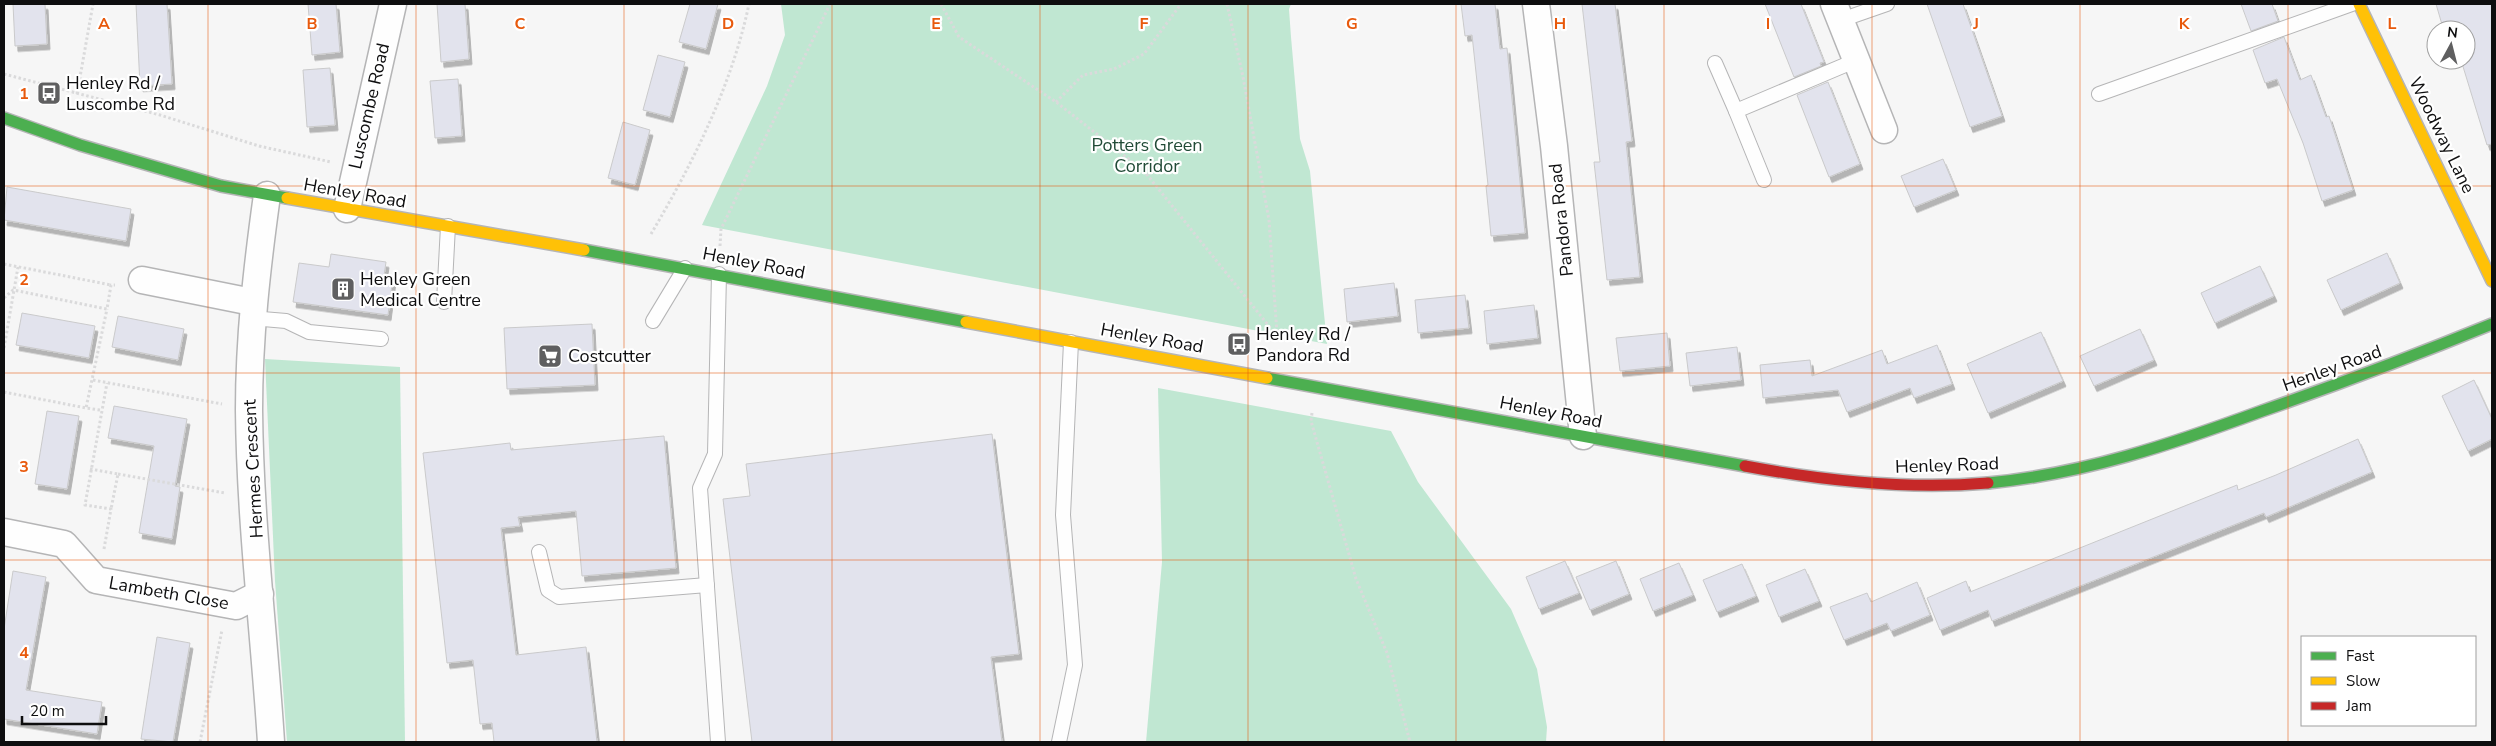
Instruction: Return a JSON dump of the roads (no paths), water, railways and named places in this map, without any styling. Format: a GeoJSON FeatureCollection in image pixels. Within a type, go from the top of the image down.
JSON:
{"type":"FeatureCollection","features":[{"type":"Feature","properties":{"kind":"main road","name":"Woodway Lane"},"geometry":{"type":"LineString","coordinates":[[2359,4],[2492,281]]}},
{"type":"Feature","properties":{"kind":"main road","name":"Henley Road"},"geometry":{"type":"LineString","coordinates":[[4,118],[162,171],[267,195],[719,274],[1070,342],[1841,482],[1937,485],[2028,478],[2104,465],[2162,448],[2394,364],[2492,324]]}},
{"type":"Feature","properties":{"kind":"street","name":"Luscombe Road"},"geometry":{"type":"LineString","coordinates":[[347,209],[393,4]]}},
{"type":"Feature","properties":{"kind":"street","name":"Pandora Road"},"geometry":{"type":"LineString","coordinates":[[1536,4],[1554,146],[1583,436]]}},
{"type":"Feature","properties":{"kind":"street"},"geometry":{"type":"LineString","coordinates":[[1838,12],[1884,130]]}},
{"type":"Feature","properties":{"kind":"street","name":"Hermes Crescent"},"geometry":{"type":"LineString","coordinates":[[267,195],[252,310],[249,410],[253,498],[271,742]]}},
{"type":"Feature","properties":{"kind":"street"},"geometry":{"type":"LineString","coordinates":[[142,280],[252,310]]}},
{"type":"Feature","properties":{"kind":"street","name":"Lambeth Close"},"geometry":{"type":"LineString","coordinates":[[4,532],[64,544],[96,580],[236,606],[260,594]]}},
{"type":"Feature","properties":{"kind":"lane"},"geometry":{"type":"LineString","coordinates":[[1838,12],[1887,4]]}},
{"type":"Feature","properties":{"kind":"lane"},"geometry":{"type":"LineString","coordinates":[[2099,94],[2352,4]]}},
{"type":"Feature","properties":{"kind":"lane"},"geometry":{"type":"LineString","coordinates":[[1736,111],[1857,60]]}},
{"type":"Feature","properties":{"kind":"lane"},"geometry":{"type":"LineString","coordinates":[[1715,63],[1764,180]]}},
{"type":"Feature","properties":{"kind":"lane"},"geometry":{"type":"LineString","coordinates":[[444,302],[448,226]]}},
{"type":"Feature","properties":{"kind":"lane"},"geometry":{"type":"LineString","coordinates":[[653,321],[685,268]]}},
{"type":"Feature","properties":{"kind":"lane"},"geometry":{"type":"LineString","coordinates":[[718,742],[700,488],[715,454],[719,274]]}},
{"type":"Feature","properties":{"kind":"lane"},"geometry":{"type":"LineString","coordinates":[[252,310],[286,321],[309,332],[381,339]]}},
{"type":"Feature","properties":{"kind":"lane"},"geometry":{"type":"LineString","coordinates":[[1059,742],[1074,665],[1063,515],[1070,342]]}},
{"type":"Feature","properties":{"kind":"lane"},"geometry":{"type":"LineString","coordinates":[[539,552],[548,590],[559,597],[706,585]]}},
{"type":"Feature","properties":{"kind":"place","name":"Henley Rd / Luscombe Rd"},"geometry":{"type":"Point","coordinates":[49,93]}},
{"type":"Feature","properties":{"kind":"place","name":"Henley Green Medical Centre"},"geometry":{"type":"Point","coordinates":[343,289]}},
{"type":"Feature","properties":{"kind":"place","name":"Henley Rd / Pandora Rd"},"geometry":{"type":"Point","coordinates":[1239,344]}},
{"type":"Feature","properties":{"kind":"place","name":"Costcutter"},"geometry":{"type":"Point","coordinates":[550,356]}},
{"type":"Feature","properties":{"kind":"park label","name":"Potters Green Corridor"},"geometry":{"type":"Point","coordinates":[1147,155]}}]}
